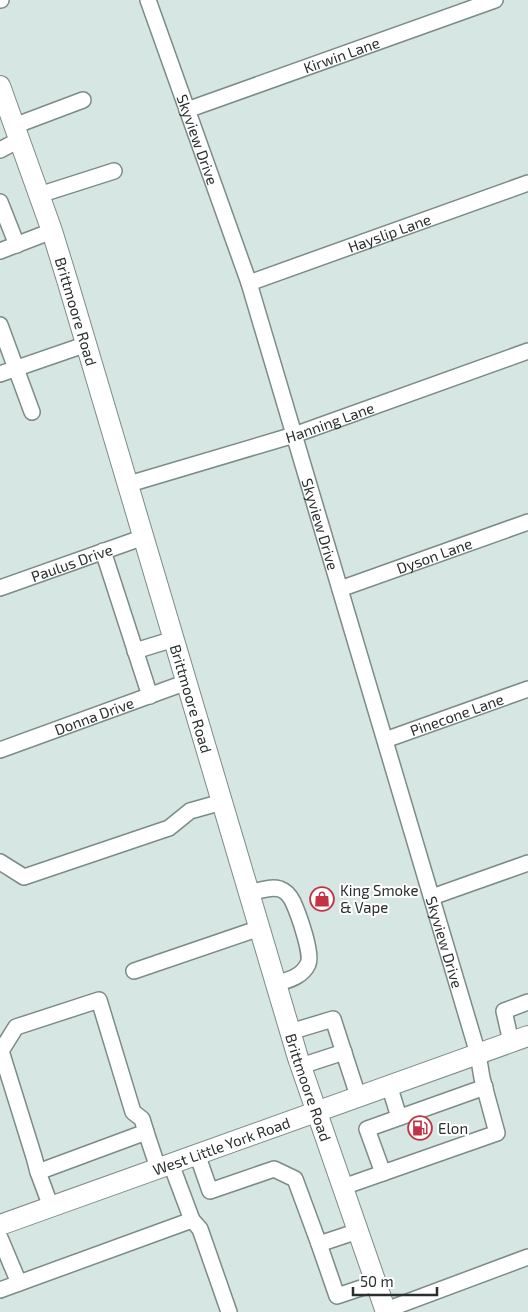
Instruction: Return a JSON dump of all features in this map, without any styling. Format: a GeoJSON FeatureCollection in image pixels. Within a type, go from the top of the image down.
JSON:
{"type":"FeatureCollection","features":[{"type":"Feature","properties":{"kind":"main road","name":"Brittmoore Road"},"geometry":{"type":"LineString","coordinates":[[0,86],[52,231],[129,484],[290,1032],[386,1311]]}},
{"type":"Feature","properties":{"kind":"main road","name":"West Little York Road"},"geometry":{"type":"LineString","coordinates":[[0,1227],[197,1154],[519,1039]]}},
{"type":"Feature","properties":{"kind":"street","name":"Skyview Drive"},"geometry":{"type":"LineString","coordinates":[[148,0],[249,283],[478,1054],[497,1133],[383,1173]]}},
{"type":"Feature","properties":{"kind":"street","name":"Kirwin Lane"},"geometry":{"type":"LineString","coordinates":[[188,110],[495,0]]}},
{"type":"Feature","properties":{"kind":"street"},"geometry":{"type":"LineString","coordinates":[[0,150],[17,133],[83,100]]}},
{"type":"Feature","properties":{"kind":"street"},"geometry":{"type":"LineString","coordinates":[[39,195],[114,171]]}},
{"type":"Feature","properties":{"kind":"street","name":"Hayslip Lane"},"geometry":{"type":"LineString","coordinates":[[249,283],[528,183]]}},
{"type":"Feature","properties":{"kind":"street"},"geometry":{"type":"LineString","coordinates":[[0,202],[17,245]]}},
{"type":"Feature","properties":{"kind":"street"},"geometry":{"type":"LineString","coordinates":[[0,251],[52,231]]}},
{"type":"Feature","properties":{"kind":"street"},"geometry":{"type":"LineString","coordinates":[[0,325],[32,412]]}},
{"type":"Feature","properties":{"kind":"street"},"geometry":{"type":"LineString","coordinates":[[0,374],[86,344]]}},
{"type":"Feature","properties":{"kind":"street","name":"Hanning Lane"},"geometry":{"type":"LineString","coordinates":[[129,484],[294,435],[528,351]]}},
{"type":"Feature","properties":{"kind":"street","name":"Dyson Lane"},"geometry":{"type":"LineString","coordinates":[[340,590],[528,522]]}},
{"type":"Feature","properties":{"kind":"street","name":"Paulus Drive"},"geometry":{"type":"LineString","coordinates":[[0,588],[144,537]]}},
{"type":"Feature","properties":{"kind":"street"},"geometry":{"type":"LineString","coordinates":[[103,551],[150,696]]}},
{"type":"Feature","properties":{"kind":"street"},"geometry":{"type":"LineString","coordinates":[[135,652],[174,639]]}},
{"type":"Feature","properties":{"kind":"street","name":"Donna Drive"},"geometry":{"type":"LineString","coordinates":[[0,750],[187,682]]}},
{"type":"Feature","properties":{"kind":"street","name":"Pinecone Lane"},"geometry":{"type":"LineString","coordinates":[[385,740],[528,689]]}},
{"type":"Feature","properties":{"kind":"street"},"geometry":{"type":"LineString","coordinates":[[0,862],[24,877],[169,828],[190,811],[222,802]]}},
{"type":"Feature","properties":{"kind":"street"},"geometry":{"type":"LineString","coordinates":[[432,897],[528,863]]}},
{"type":"Feature","properties":{"kind":"street"},"geometry":{"type":"LineString","coordinates":[[249,893],[271,888],[280,889],[288,894],[293,901],[308,950],[310,960],[307,967],[300,974],[276,984]]}},
{"type":"Feature","properties":{"kind":"street"},"geometry":{"type":"LineString","coordinates":[[134,971],[260,928]]}},
{"type":"Feature","properties":{"kind":"street"},"geometry":{"type":"LineString","coordinates":[[51,1207],[38,1172],[1,1052],[16,1027],[98,1000],[133,1112],[142,1119],[146,1132],[192,1220],[200,1229],[229,1312]]}},
{"type":"Feature","properties":{"kind":"street"},"geometry":{"type":"LineString","coordinates":[[519,1039],[504,1011],[528,1002]]}},
{"type":"Feature","properties":{"kind":"street"},"geometry":{"type":"LineString","coordinates":[[290,1032],[333,1019],[358,1096]]}},
{"type":"Feature","properties":{"kind":"street"},"geometry":{"type":"LineString","coordinates":[[301,1066],[344,1052]]}},
{"type":"Feature","properties":{"kind":"street"},"geometry":{"type":"LineString","coordinates":[[389,1085],[399,1116]]}},
{"type":"Feature","properties":{"kind":"street"},"geometry":{"type":"LineString","coordinates":[[342,1187],[383,1173],[367,1130],[399,1116],[485,1087]]}},
{"type":"Feature","properties":{"kind":"street"},"geometry":{"type":"LineString","coordinates":[[38,1172],[146,1132]]}},
{"type":"Feature","properties":{"kind":"street"},"geometry":{"type":"LineString","coordinates":[[197,1154],[210,1191],[274,1169],[295,1179],[338,1296],[376,1283]]}},
{"type":"Feature","properties":{"kind":"street"},"geometry":{"type":"LineString","coordinates":[[0,1290],[192,1220]]}},
{"type":"Feature","properties":{"kind":"street"},"geometry":{"type":"LineString","coordinates":[[0,1227],[18,1283]]}},
{"type":"Feature","properties":{"kind":"street"},"geometry":{"type":"LineString","coordinates":[[320,1244],[358,1231]]}},
{"type":"Feature","properties":{"kind":"street"},"geometry":{"type":"LineString","coordinates":[[386,1311],[415,1304],[528,1257]]}},
{"type":"Feature","properties":{"kind":"place","name":"King Smoke & Vape"},"geometry":{"type":"Point","coordinates":[322,899]}},
{"type":"Feature","properties":{"kind":"place","name":"Elon"},"geometry":{"type":"Point","coordinates":[420,1128]}}]}
